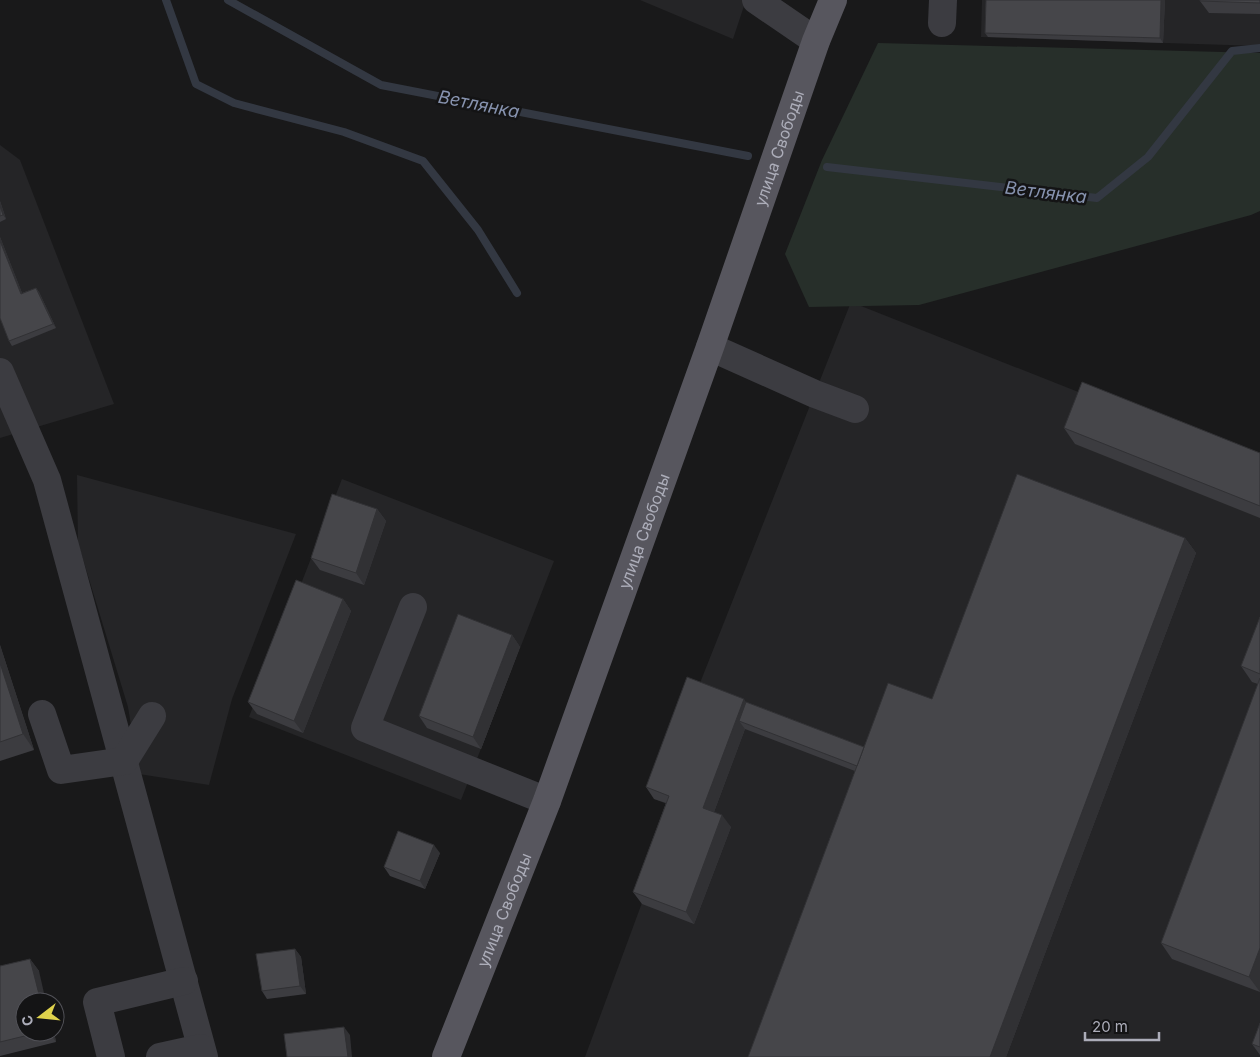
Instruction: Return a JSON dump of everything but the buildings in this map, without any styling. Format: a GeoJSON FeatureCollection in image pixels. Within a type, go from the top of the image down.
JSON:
{"type":"FeatureCollection","features":[{"type":"Feature","properties":{"kind":"main road","name":"улица Свободы"},"geometry":{"type":"LineString","coordinates":[[446,1057],[546,802],[710,347],[816,41],[833,0]]}},
{"type":"Feature","properties":{"kind":"lane"},"geometry":{"type":"LineString","coordinates":[[759,1],[816,41]]}},
{"type":"Feature","properties":{"kind":"lane"},"geometry":{"type":"LineString","coordinates":[[710,347],[814,394],[855,409]]}},
{"type":"Feature","properties":{"kind":"lane"},"geometry":{"type":"LineString","coordinates":[[0,372],[47,480],[203,1052],[160,1057]]}},
{"type":"Feature","properties":{"kind":"lane"},"geometry":{"type":"LineString","coordinates":[[413,607],[365,728],[546,802]]}},
{"type":"Feature","properties":{"kind":"lane"},"geometry":{"type":"LineString","coordinates":[[42,714],[61,770],[124,761],[152,716]]}},
{"type":"Feature","properties":{"kind":"lane"},"geometry":{"type":"LineString","coordinates":[[111,1057],[97,1002],[184,981]]}},
{"type":"Feature","properties":{"kind":"shaded area"},"geometry":{"type":"Polygon","coordinates":[[[640,0],[746,0],[733,39],[640,0]]]}},
{"type":"Feature","properties":{"kind":"shaded area"},"geometry":{"type":"Polygon","coordinates":[[[982,0],[1260,0],[1260,46],[981,37],[982,0]]]}},
{"type":"Feature","properties":{"kind":"shaded area"},"geometry":{"type":"Polygon","coordinates":[[[878,43],[1260,53],[1260,211],[919,305],[809,307],[785,254],[822,160],[878,43]]]}},
{"type":"Feature","properties":{"kind":"shaded area"},"geometry":{"type":"Polygon","coordinates":[[[0,145],[20,160],[114,404],[0,438],[0,145]]]}},
{"type":"Feature","properties":{"kind":"shaded area"},"geometry":{"type":"Polygon","coordinates":[[[851,302],[1260,464],[1260,1057],[585,1057],[677,808],[654,799],[851,302]]]}},
{"type":"Feature","properties":{"kind":"shaded area"},"geometry":{"type":"Polygon","coordinates":[[[77,475],[296,534],[232,699],[209,785],[139,774],[128,707],[78,543],[77,475]]]}},
{"type":"Feature","properties":{"kind":"shaded area"},"geometry":{"type":"Polygon","coordinates":[[[342,479],[554,561],[461,800],[249,717],[342,479]]]}},
{"type":"Feature","properties":{"kind":"waterway"},"geometry":{"type":"LineString","coordinates":[[166,0],[196,84],[234,103],[344,132],[423,161],[478,230],[517,293]]}},
{"type":"Feature","properties":{"kind":"waterway","name":"Ветлянка"},"geometry":{"type":"LineString","coordinates":[[228,0],[381,85],[748,156]]}},
{"type":"Feature","properties":{"kind":"waterway","name":"Ветлянка"},"geometry":{"type":"LineString","coordinates":[[827,167],[1097,198],[1148,157],[1232,51],[1260,48]]}}]}
